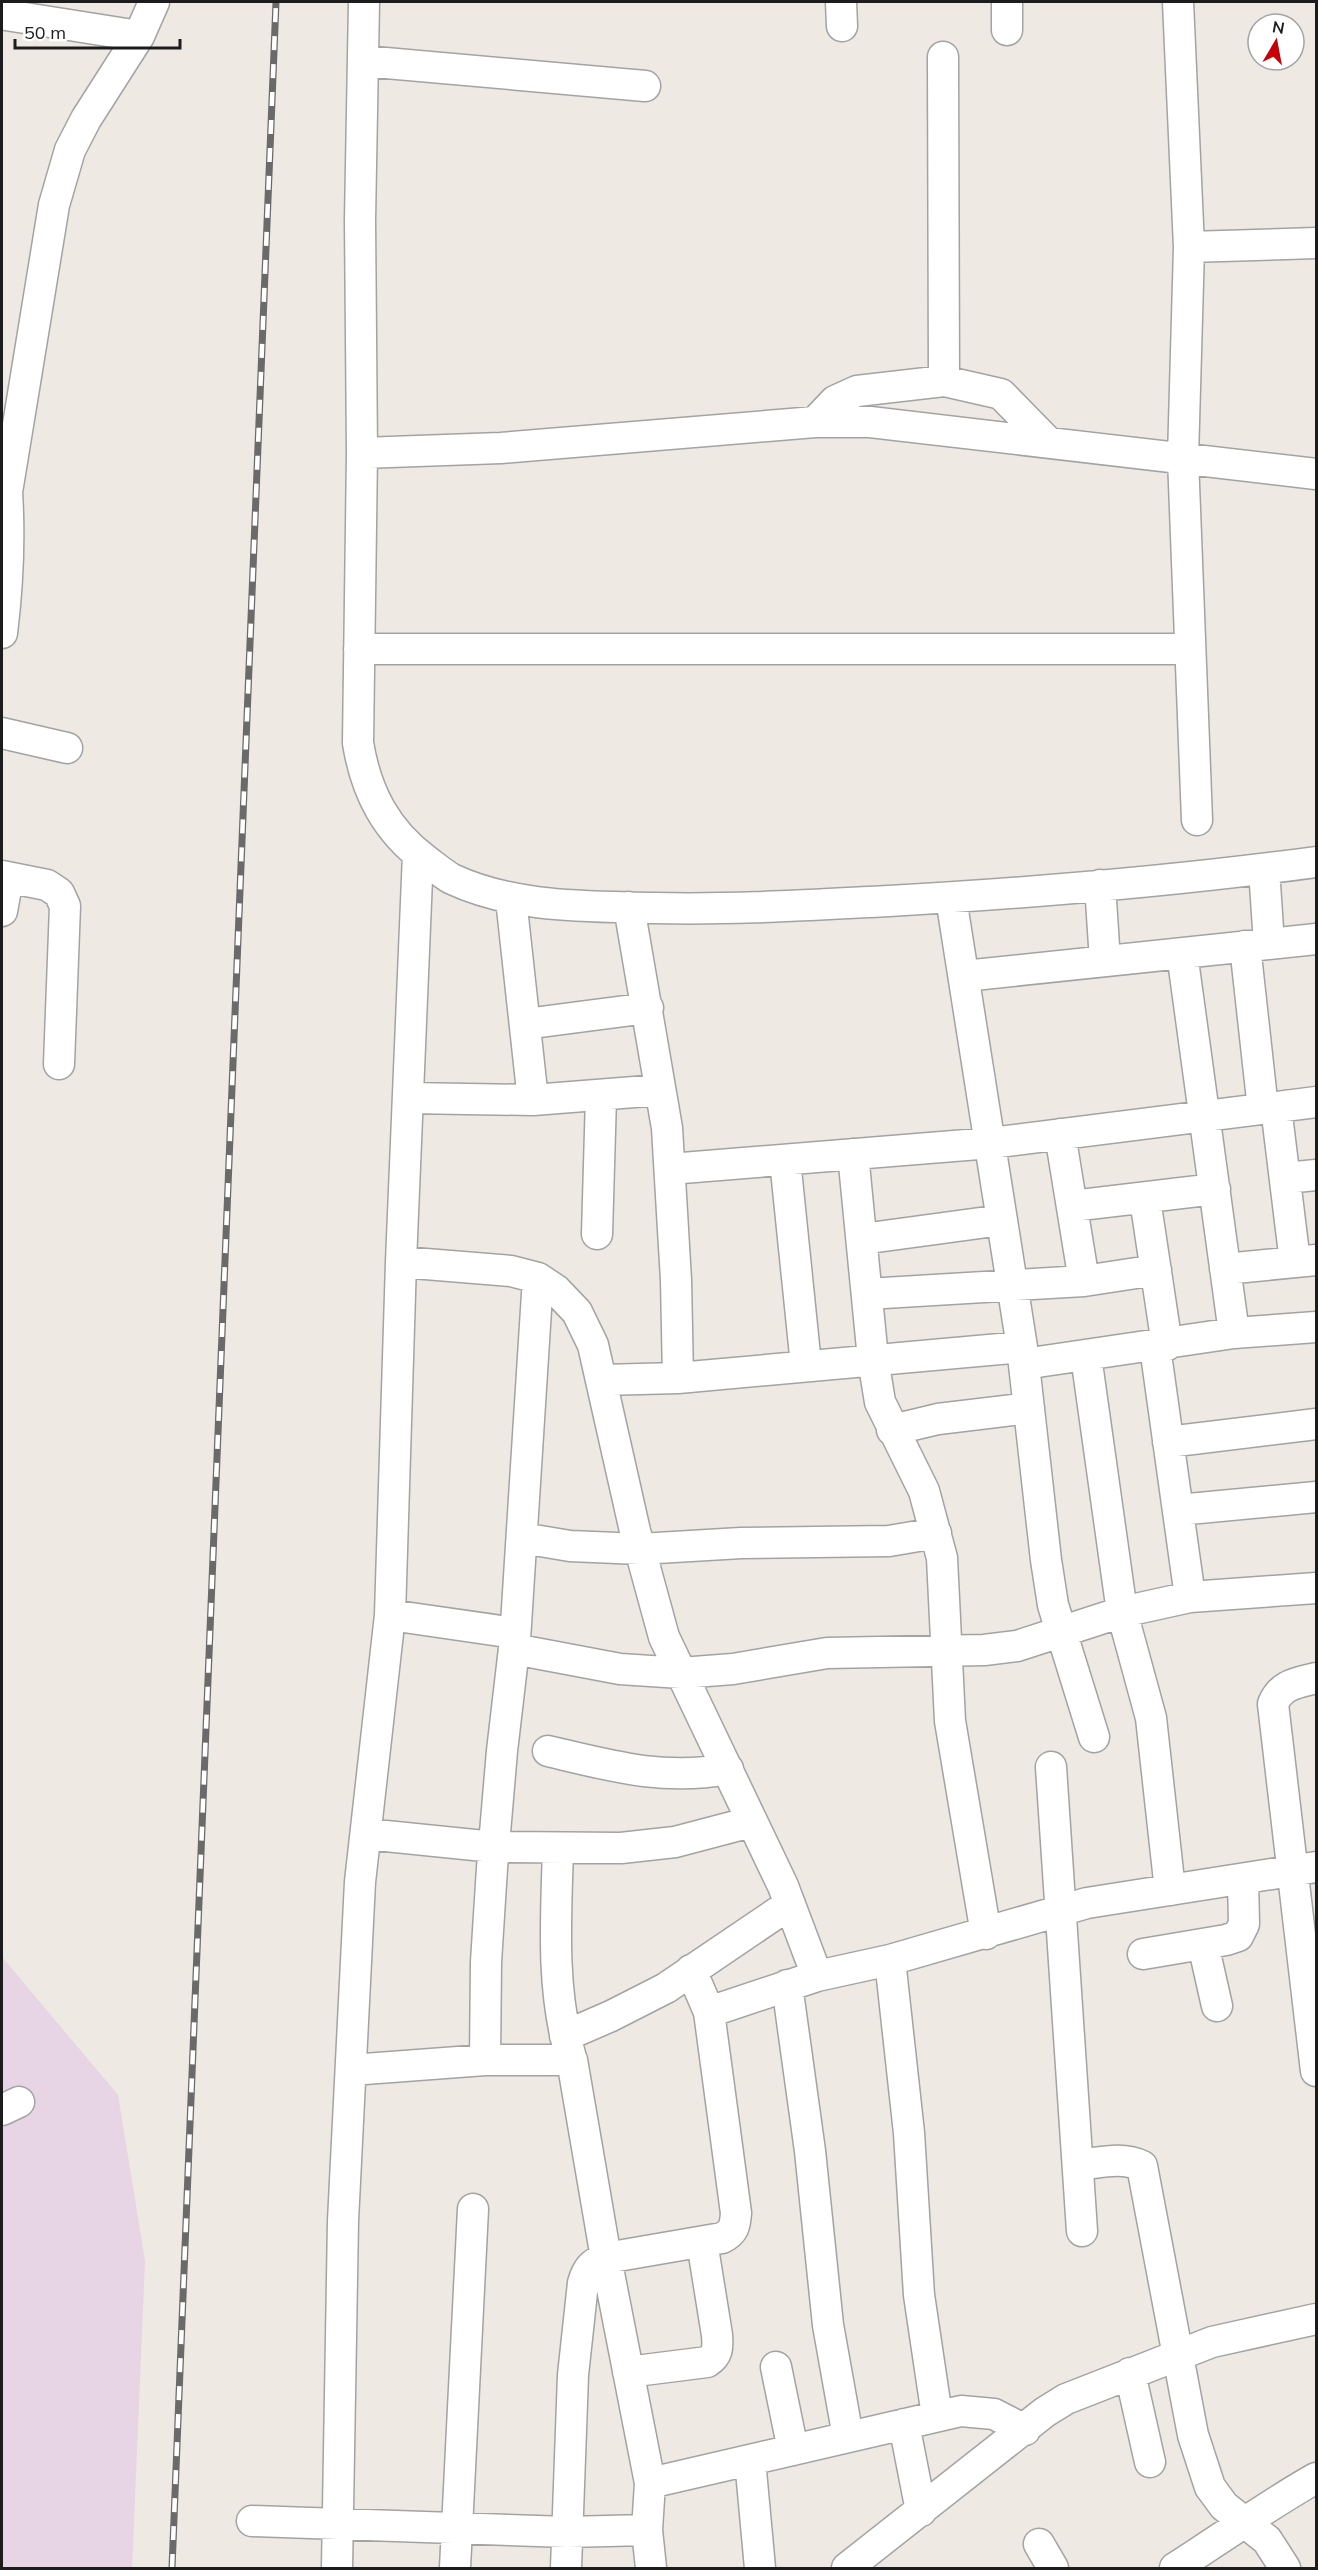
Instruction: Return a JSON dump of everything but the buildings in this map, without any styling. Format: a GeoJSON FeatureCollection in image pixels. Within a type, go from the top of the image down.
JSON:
{"type":"FeatureCollection","features":[{"type":"Feature","properties":{"kind":"street"},"geometry":{"type":"LineString","coordinates":[[2,633],[10,536],[4,491],[54,205],[70,150],[86,119],[139,36],[154,2]]}},
{"type":"Feature","properties":{"kind":"street"},"geometry":{"type":"LineString","coordinates":[[364,2],[360,220],[363,453],[358,743],[363,771],[371,796],[389,827],[418,854],[449,878],[480,891],[511,899],[629,907],[726,910],[951,898],[1317,862]]}},
{"type":"Feature","properties":{"kind":"street"},"geometry":{"type":"LineString","coordinates":[[1178,2],[1189,246],[1183,458],[1197,820]]}},
{"type":"Feature","properties":{"kind":"street"},"geometry":{"type":"LineString","coordinates":[[6,18],[139,36]]}},
{"type":"Feature","properties":{"kind":"street"},"geometry":{"type":"LineString","coordinates":[[943,57],[944,381]]}},
{"type":"Feature","properties":{"kind":"street"},"geometry":{"type":"LineString","coordinates":[[363,61],[645,86]]}},
{"type":"Feature","properties":{"kind":"street"},"geometry":{"type":"LineString","coordinates":[[1189,246],[1317,243]]}},
{"type":"Feature","properties":{"kind":"street"},"geometry":{"type":"LineString","coordinates":[[815,422],[835,401],[857,391],[944,381],[1001,394],[1048,442]]}},
{"type":"Feature","properties":{"kind":"street"},"geometry":{"type":"LineString","coordinates":[[363,453],[501,448],[815,422],[870,422],[1317,474]]}},
{"type":"Feature","properties":{"kind":"street"},"geometry":{"type":"LineString","coordinates":[[359,649],[1191,649]]}},
{"type":"Feature","properties":{"kind":"street"},"geometry":{"type":"LineString","coordinates":[[2,733],[67,748]]}},
{"type":"Feature","properties":{"kind":"street"},"geometry":{"type":"LineString","coordinates":[[337,2568],[344,2221],[351,2070],[360,1882],[390,1615],[401,1262],[418,854]]}},
{"type":"Feature","properties":{"kind":"street"},"geometry":{"type":"LineString","coordinates":[[1225,1269],[1306,1261],[1269,1108],[1257,945],[1264,869]]}},
{"type":"Feature","properties":{"kind":"street"},"geometry":{"type":"LineString","coordinates":[[2,911],[5,877],[47,885],[59,892],[65,906],[58,1064]]}},
{"type":"Feature","properties":{"kind":"street"},"geometry":{"type":"LineString","coordinates":[[1100,885],[1105,961]]}},
{"type":"Feature","properties":{"kind":"street"},"geometry":{"type":"LineString","coordinates":[[951,898],[1023,1356],[1046,1560],[1061,1634],[1094,1737]]}},
{"type":"Feature","properties":{"kind":"street"},"geometry":{"type":"LineString","coordinates":[[511,899],[533,1100]]}},
{"type":"Feature","properties":{"kind":"street"},"geometry":{"type":"LineString","coordinates":[[629,907],[667,1128],[676,1280],[678,1378]]}},
{"type":"Feature","properties":{"kind":"street"},"geometry":{"type":"LineString","coordinates":[[964,976],[1317,939]]}},
{"type":"Feature","properties":{"kind":"street"},"geometry":{"type":"LineString","coordinates":[[1182,953],[1234,1334]]}},
{"type":"Feature","properties":{"kind":"street"},"geometry":{"type":"LineString","coordinates":[[525,1024],[648,1008]]}},
{"type":"Feature","properties":{"kind":"street"},"geometry":{"type":"LineString","coordinates":[[409,1098],[533,1100],[601,1097],[660,1090]]}},
{"type":"Feature","properties":{"kind":"street"},"geometry":{"type":"LineString","coordinates":[[597,1234],[601,1097]]}},
{"type":"Feature","properties":{"kind":"street"},"geometry":{"type":"LineString","coordinates":[[670,1169],[991,1143],[1317,1102]]}},
{"type":"Feature","properties":{"kind":"street"},"geometry":{"type":"LineString","coordinates":[[1060,1134],[1084,1281]]}},
{"type":"Feature","properties":{"kind":"street"},"geometry":{"type":"LineString","coordinates":[[853,1154],[873,1359],[880,1402],[924,1491],[942,1558],[950,1722],[986,1934]]}},
{"type":"Feature","properties":{"kind":"street"},"geometry":{"type":"LineString","coordinates":[[785,1160],[806,1365]]}},
{"type":"Feature","properties":{"kind":"street"},"geometry":{"type":"LineString","coordinates":[[1285,1178],[1317,1175]]}},
{"type":"Feature","properties":{"kind":"street"},"geometry":{"type":"LineString","coordinates":[[1072,1206],[1215,1189]]}},
{"type":"Feature","properties":{"kind":"street"},"geometry":{"type":"LineString","coordinates":[[1145,1198],[1156,1270],[1168,1442],[1190,1597]]}},
{"type":"Feature","properties":{"kind":"street"},"geometry":{"type":"LineString","coordinates":[[862,1239],[1002,1220]]}},
{"type":"Feature","properties":{"kind":"street"},"geometry":{"type":"LineString","coordinates":[[401,1262],[511,1271],[538,1278],[556,1290],[577,1312],[593,1345],[640,1549],[664,1637],[790,1904],[817,1976]]}},
{"type":"Feature","properties":{"kind":"street"},"geometry":{"type":"LineString","coordinates":[[867,1294],[1084,1281],[1156,1270]]}},
{"type":"Feature","properties":{"kind":"street"},"geometry":{"type":"LineString","coordinates":[[485,2060],[486,1962],[522,1538],[538,1278]]}},
{"type":"Feature","properties":{"kind":"street"},"geometry":{"type":"LineString","coordinates":[[602,1380],[678,1378],[873,1359],[1086,1356],[1234,1334],[1317,1327]]}},
{"type":"Feature","properties":{"kind":"street"},"geometry":{"type":"LineString","coordinates":[[1086,1356],[1122,1612],[1151,1718],[1170,1890]]}},
{"type":"Feature","properties":{"kind":"street"},"geometry":{"type":"LineString","coordinates":[[892,1430],[938,1419],[1029,1408]]}},
{"type":"Feature","properties":{"kind":"street"},"geometry":{"type":"LineString","coordinates":[[1168,1442],[1317,1425]]}},
{"type":"Feature","properties":{"kind":"street"},"geometry":{"type":"LineString","coordinates":[[1178,1510],[1317,1497]]}},
{"type":"Feature","properties":{"kind":"street"},"geometry":{"type":"LineString","coordinates":[[522,1538],[570,1546],[640,1549],[889,1541],[936,1533]]}},
{"type":"Feature","properties":{"kind":"street"},"geometry":{"type":"LineString","coordinates":[[390,1615],[514,1641],[620,1669],[681,1673],[733,1669],[827,1653],[984,1650],[1017,1646],[1061,1634],[1122,1612],[1190,1597],[1317,1588]]}},
{"type":"Feature","properties":{"kind":"street"},"geometry":{"type":"LineString","coordinates":[[1316,2058],[1305,1869],[1273,1719],[1273,1704],[1278,1692],[1287,1686],[1317,1678]]}},
{"type":"Feature","properties":{"kind":"street"},"geometry":{"type":"LineString","coordinates":[[548,1751],[640,1771],[671,1775],[700,1774],[728,1769]]}},
{"type":"Feature","properties":{"kind":"street"},"geometry":{"type":"LineString","coordinates":[[1051,1767],[1082,2231]]}},
{"type":"Feature","properties":{"kind":"street"},"geometry":{"type":"LineString","coordinates":[[366,1834],[494,1847],[621,1848],[675,1842],[751,1822]]}},
{"type":"Feature","properties":{"kind":"street"},"geometry":{"type":"LineString","coordinates":[[558,1849],[556,1930],[559,1993],[606,2258],[650,2483],[647,2530],[651,2568]]}},
{"type":"Feature","properties":{"kind":"street"},"geometry":{"type":"LineString","coordinates":[[709,2012],[817,1976],[890,1960],[1087,1903],[1305,1869]]}},
{"type":"Feature","properties":{"kind":"street"},"geometry":{"type":"LineString","coordinates":[[1143,1954],[1238,1936],[1244,1924],[1244,1879]]}},
{"type":"Feature","properties":{"kind":"street"},"geometry":{"type":"LineString","coordinates":[[351,2070],[485,2060],[568,2048],[611,2016],[648,1997],[790,1904]]}},
{"type":"Feature","properties":{"kind":"street"},"geometry":{"type":"LineString","coordinates":[[1203,1944],[1216,2006]]}},
{"type":"Feature","properties":{"kind":"street"},"geometry":{"type":"LineString","coordinates":[[890,1960],[909,2133],[917,2272],[937,2416]]}},
{"type":"Feature","properties":{"kind":"street"},"geometry":{"type":"LineString","coordinates":[[566,2568],[573,2374],[586,2271],[594,2262],[606,2258],[722,2238],[731,2233],[736,2219],[709,2012],[691,1970]]}},
{"type":"Feature","properties":{"kind":"street"},"geometry":{"type":"LineString","coordinates":[[787,1985],[810,2151],[828,2325],[848,2437]]}},
{"type":"Feature","properties":{"kind":"street"},"geometry":{"type":"LineString","coordinates":[[1078,2165],[1132,2161],[1142,2166],[1193,2435],[1210,2487],[1224,2506],[1267,2540],[1285,2568]]}},
{"type":"Feature","properties":{"kind":"street"},"geometry":{"type":"LineString","coordinates":[[455,2568],[473,2209]]}},
{"type":"Feature","properties":{"kind":"street"},"geometry":{"type":"LineString","coordinates":[[628,2372],[707,2362],[715,2357],[718,2348],[717,2335],[702,2241]]}},
{"type":"Feature","properties":{"kind":"street"},"geometry":{"type":"LineString","coordinates":[[847,2568],[1045,2412],[1066,2398],[1212,2342],[1317,2319]]}},
{"type":"Feature","properties":{"kind":"street"},"geometry":{"type":"LineString","coordinates":[[777,2367],[793,2450]]}},
{"type":"Feature","properties":{"kind":"street"},"geometry":{"type":"LineString","coordinates":[[1130,2373],[1150,2462]]}},
{"type":"Feature","properties":{"kind":"street"},"geometry":{"type":"LineString","coordinates":[[650,2483],[961,2411],[994,2414],[1024,2430]]}},
{"type":"Feature","properties":{"kind":"street"},"geometry":{"type":"LineString","coordinates":[[904,2424],[921,2511]]}},
{"type":"Feature","properties":{"kind":"street"},"geometry":{"type":"LineString","coordinates":[[750,2460],[760,2568]]}},
{"type":"Feature","properties":{"kind":"street"},"geometry":{"type":"LineString","coordinates":[[1181,2567],[1283,2497],[1317,2478]]}},
{"type":"Feature","properties":{"kind":"street"},"geometry":{"type":"LineString","coordinates":[[252,2521],[567,2532],[647,2530]]}},
{"type":"Feature","properties":{"kind":"shaded area"},"geometry":{"type":"Polygon","coordinates":[[[2,1957],[118,2095],[145,2261],[132,2568],[2,2568],[2,1957]]]}},
{"type":"Feature","properties":{"kind":"railway"},"geometry":{"type":"LineString","coordinates":[[172,2568],[276,2]]}}]}
